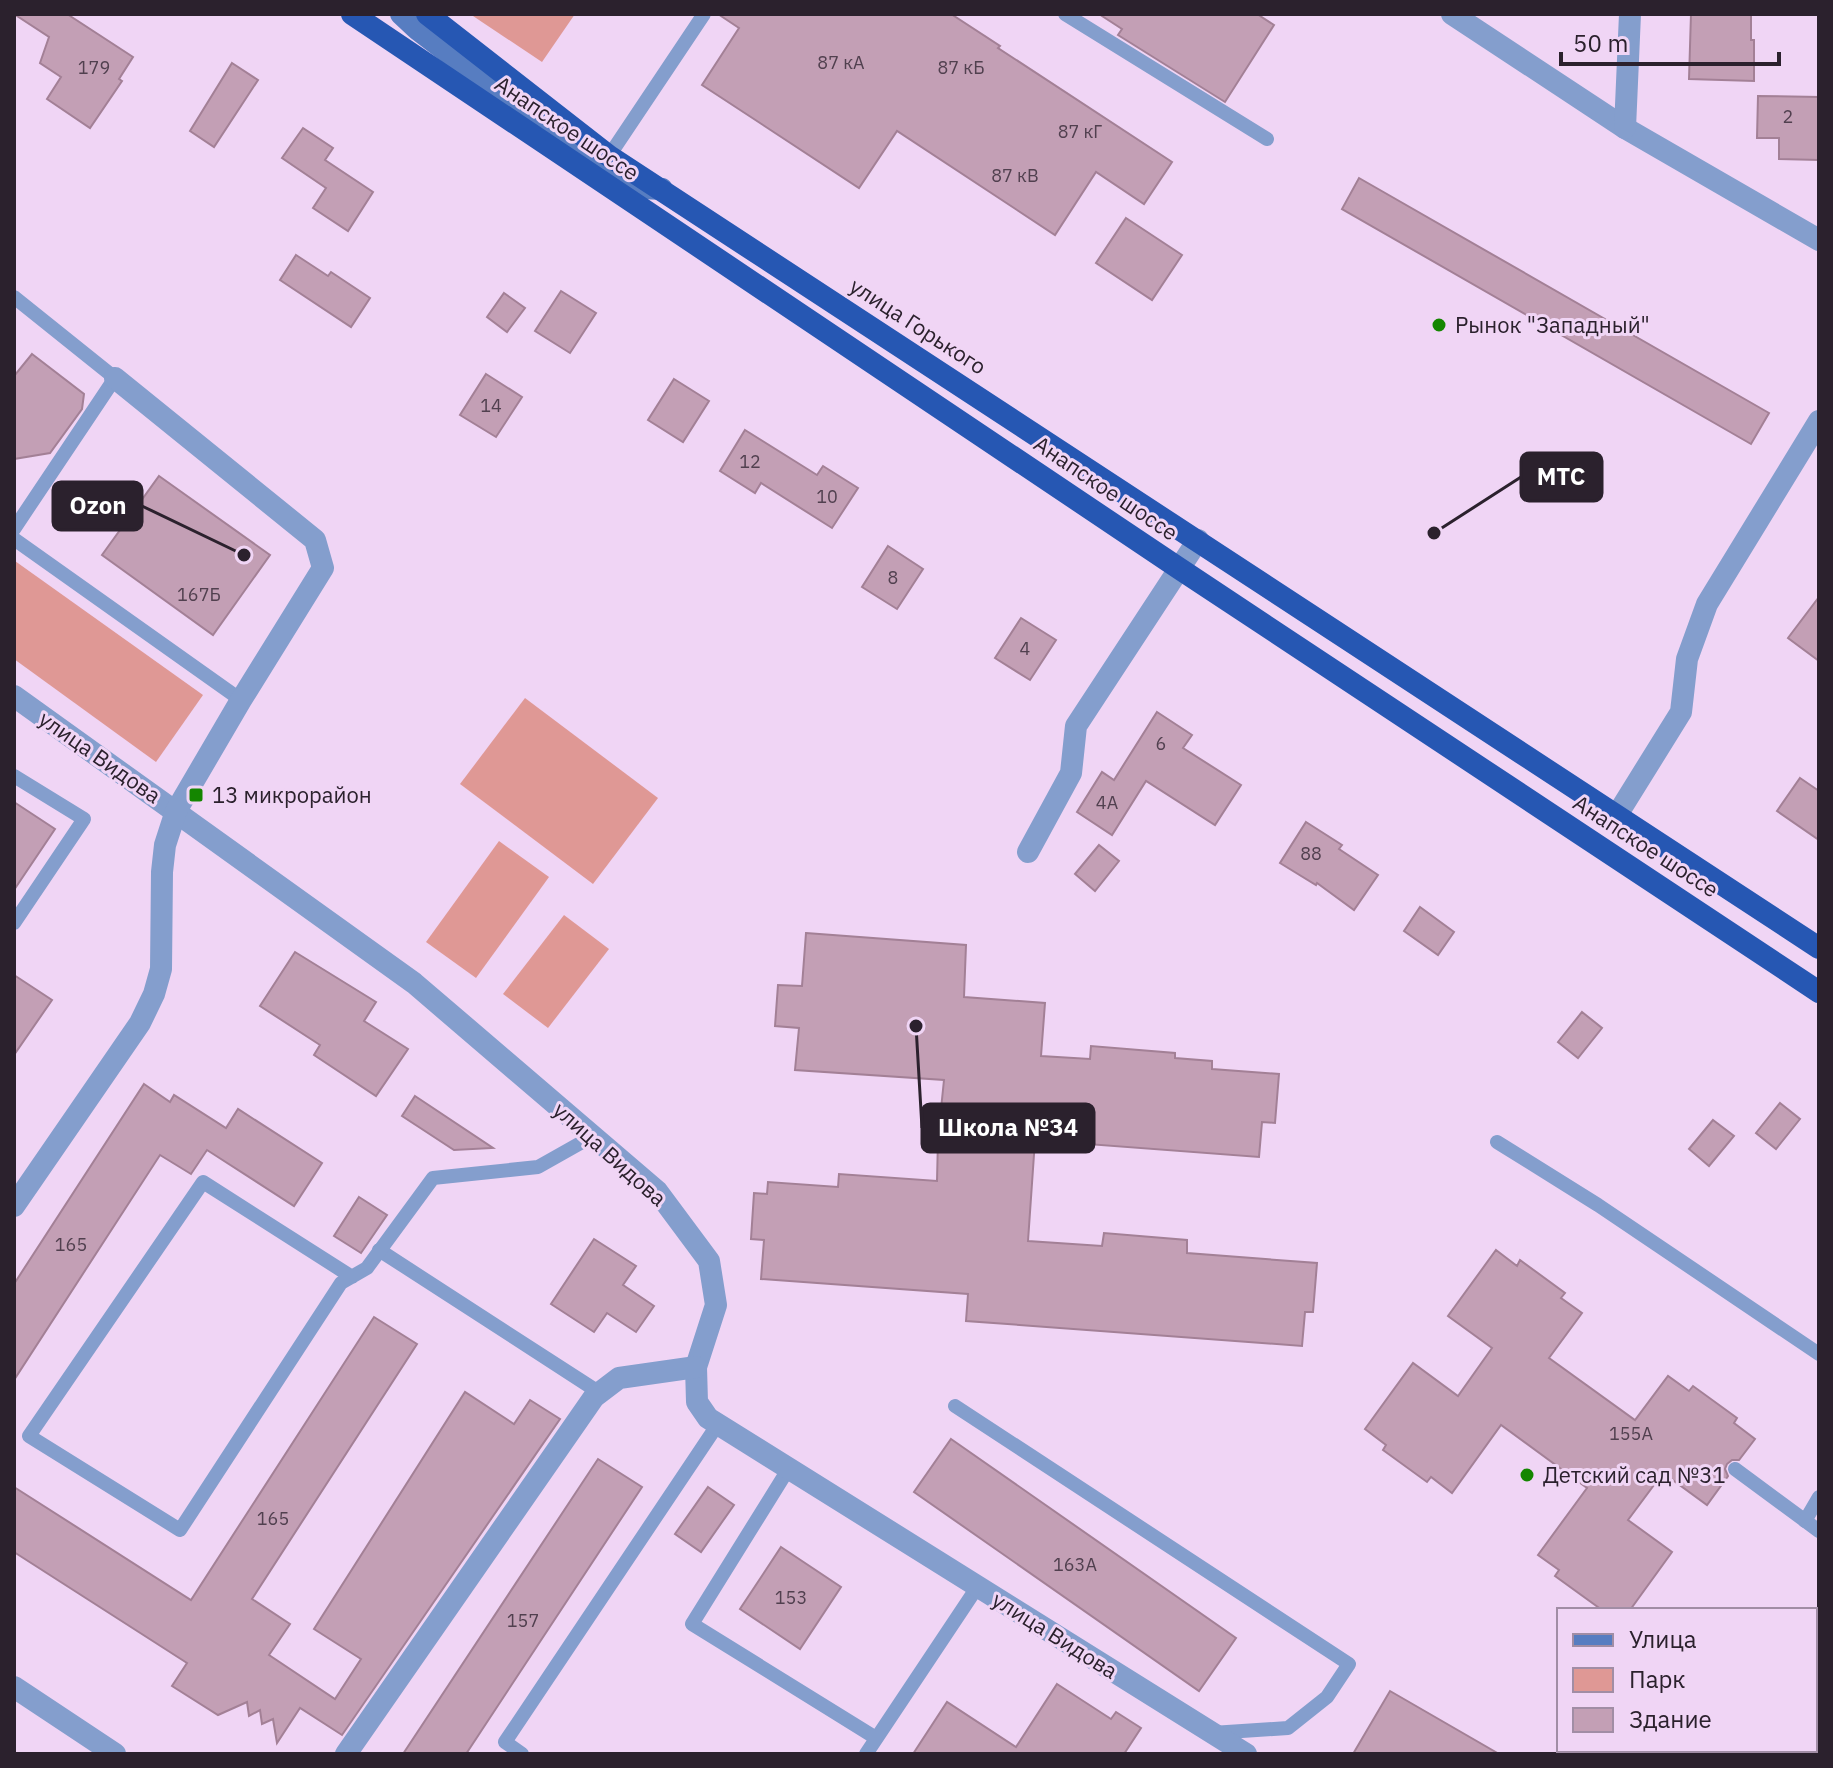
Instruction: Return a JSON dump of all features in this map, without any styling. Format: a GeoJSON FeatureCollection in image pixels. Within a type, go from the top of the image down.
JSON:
{"type":"FeatureCollection","features":[{"type":"Feature","properties":{"kind":"highway","name":"улица Горького"},"geometry":{"type":"LineString","coordinates":[[427,14],[609,156],[1198,540]]}},
{"type":"Feature","properties":{"kind":"highway","name":"Анапское шоссе"},"geometry":{"type":"LineString","coordinates":[[356,17],[1819,992]]}},
{"type":"Feature","properties":{"kind":"highway","name":"Анапское шоссе"},"geometry":{"type":"LineString","coordinates":[[1198,540],[1819,948]]}},
{"type":"Feature","properties":{"kind":"main road"},"geometry":{"type":"LineString","coordinates":[[401,14],[624,187],[662,189]]}},
{"type":"Feature","properties":{"kind":"street"},"geometry":{"type":"LineString","coordinates":[[1452,14],[1625,128],[1819,240]]}},
{"type":"Feature","properties":{"kind":"street"},"geometry":{"type":"LineString","coordinates":[[1625,128],[1630,14]]}},
{"type":"Feature","properties":{"kind":"street"},"geometry":{"type":"LineString","coordinates":[[14,1206],[140,1023],[154,994],[161,969],[163,858],[176,811],[323,568],[315,540],[115,378]]}},
{"type":"Feature","properties":{"kind":"street"},"geometry":{"type":"LineString","coordinates":[[1617,815],[1681,712],[1687,659],[1707,604],[1819,421]]}},
{"type":"Feature","properties":{"kind":"street"},"geometry":{"type":"LineString","coordinates":[[1028,852],[1071,773],[1076,726],[1198,540]]}},
{"type":"Feature","properties":{"kind":"street","name":"улица Видова"},"geometry":{"type":"LineString","coordinates":[[14,696],[414,983],[657,1191],[709,1261],[716,1305],[696,1367],[697,1402],[708,1418],[1246,1754]]}},
{"type":"Feature","properties":{"kind":"street"},"geometry":{"type":"LineString","coordinates":[[346,1754],[594,1397],[619,1378],[696,1367]]}},
{"type":"Feature","properties":{"kind":"street"},"geometry":{"type":"LineString","coordinates":[[14,1687],[115,1754]]}},
{"type":"Feature","properties":{"kind":"lane"},"geometry":{"type":"LineString","coordinates":[[609,156],[704,14]]}},
{"type":"Feature","properties":{"kind":"lane"},"geometry":{"type":"LineString","coordinates":[[1065,14],[1267,139]]}},
{"type":"Feature","properties":{"kind":"lane"},"geometry":{"type":"LineString","coordinates":[[14,297],[115,378],[14,529]]}},
{"type":"Feature","properties":{"kind":"lane"},"geometry":{"type":"LineString","coordinates":[[14,539],[241,700]]}},
{"type":"Feature","properties":{"kind":"lane"},"geometry":{"type":"LineString","coordinates":[[14,776],[84,819],[14,923]]}},
{"type":"Feature","properties":{"kind":"lane"},"geometry":{"type":"LineString","coordinates":[[352,1277],[203,1182],[29,1436],[180,1530],[341,1283],[352,1277],[367,1268],[433,1178],[538,1167],[593,1136]]}},
{"type":"Feature","properties":{"kind":"lane"},"geometry":{"type":"LineString","coordinates":[[1497,1142],[1598,1205],[1819,1354]]}},
{"type":"Feature","properties":{"kind":"lane"},"geometry":{"type":"LineString","coordinates":[[379,1250],[600,1393]]}},
{"type":"Feature","properties":{"kind":"lane"},"geometry":{"type":"LineString","coordinates":[[955,1406],[1349,1664],[1327,1697],[1288,1728],[1212,1733]]}},
{"type":"Feature","properties":{"kind":"lane"},"geometry":{"type":"LineString","coordinates":[[522,1754],[505,1742],[718,1424]]}},
{"type":"Feature","properties":{"kind":"lane"},"geometry":{"type":"LineString","coordinates":[[789,1468],[692,1624],[876,1738]]}},
{"type":"Feature","properties":{"kind":"lane"},"geometry":{"type":"LineString","coordinates":[[1735,1469],[1819,1531]]}},
{"type":"Feature","properties":{"kind":"lane"},"geometry":{"type":"LineString","coordinates":[[1805,1521],[1819,1497]]}},
{"type":"Feature","properties":{"kind":"lane"},"geometry":{"type":"LineString","coordinates":[[866,1754],[978,1586]]}},
{"type":"Feature","properties":{"kind":"green space"},"geometry":{"type":"Polygon","coordinates":[[[470,14],[575,14],[542,62],[470,14]]]}},
{"type":"Feature","properties":{"kind":"green space"},"geometry":{"type":"Polygon","coordinates":[[[15,561],[203,695],[156,762],[14,659],[15,561]]]}},
{"type":"Feature","properties":{"kind":"green space"},"geometry":{"type":"Polygon","coordinates":[[[525,698],[658,798],[593,884],[460,784],[525,698]]]}},
{"type":"Feature","properties":{"kind":"green space"},"geometry":{"type":"Polygon","coordinates":[[[499,841],[549,877],[476,978],[426,942],[499,841]]]}},
{"type":"Feature","properties":{"kind":"green space"},"geometry":{"type":"Polygon","coordinates":[[[564,915],[609,949],[548,1028],[503,994],[564,915]]]}},
{"type":"Feature","properties":{"kind":"building"},"geometry":{"type":"Polygon","coordinates":[[[14,14],[67,14],[133,57],[119,79],[122,81],[90,128],[47,99],[61,77],[40,63],[49,37],[14,14]]]}},
{"type":"Feature","properties":{"kind":"building"},"geometry":{"type":"Polygon","coordinates":[[[718,14],[951,14],[1172,162],[1144,204],[1096,172],[1055,235],[897,131],[859,188],[702,85],[739,28],[718,14]]]}},
{"type":"Feature","properties":{"kind":"building"},"geometry":{"type":"Polygon","coordinates":[[[1099,14],[1257,14],[1274,25],[1225,102],[1118,35],[1122,29],[1099,14]]]}},
{"type":"Feature","properties":{"kind":"building"},"geometry":{"type":"Polygon","coordinates":[[[1691,14],[1751,14],[1754,81],[1689,79],[1691,14]]]}},
{"type":"Feature","properties":{"kind":"building"},"geometry":{"type":"Polygon","coordinates":[[[232,63],[258,80],[214,147],[190,131],[232,63]]]}},
{"type":"Feature","properties":{"kind":"building"},"geometry":{"type":"Polygon","coordinates":[[[1758,96],[1819,97],[1819,160],[1779,159],[1779,138],[1757,138],[1758,96]]]}},
{"type":"Feature","properties":{"kind":"building"},"geometry":{"type":"Polygon","coordinates":[[[303,128],[333,148],[325,160],[373,192],[348,231],[313,208],[326,188],[282,158],[303,128]]]}},
{"type":"Feature","properties":{"kind":"building"},"geometry":{"type":"Polygon","coordinates":[[[1359,178],[1769,413],[1751,444],[1342,209],[1359,178]]]}},
{"type":"Feature","properties":{"kind":"building"},"geometry":{"type":"Polygon","coordinates":[[[1126,218],[1182,255],[1152,300],[1096,263],[1126,218]]]}},
{"type":"Feature","properties":{"kind":"building"},"geometry":{"type":"Polygon","coordinates":[[[296,255],[328,276],[331,272],[370,298],[351,327],[280,280],[296,255]]]}},
{"type":"Feature","properties":{"kind":"building"},"geometry":{"type":"Polygon","coordinates":[[[561,291],[596,313],[570,353],[535,331],[561,291]]]}},
{"type":"Feature","properties":{"kind":"building"},"geometry":{"type":"Polygon","coordinates":[[[504,293],[525,308],[507,332],[487,317],[504,293]]]}},
{"type":"Feature","properties":{"kind":"building"},"geometry":{"type":"Polygon","coordinates":[[[32,354],[84,394],[82,409],[50,453],[14,459],[14,376],[32,354]]]}},
{"type":"Feature","properties":{"kind":"building"},"geometry":{"type":"Polygon","coordinates":[[[486,374],[522,397],[496,437],[460,415],[486,374]]]}},
{"type":"Feature","properties":{"kind":"building"},"geometry":{"type":"Polygon","coordinates":[[[674,379],[709,401],[683,442],[648,420],[674,379]]]}},
{"type":"Feature","properties":{"kind":"building"},"geometry":{"type":"Polygon","coordinates":[[[745,430],[817,475],[823,466],[858,488],[832,528],[761,483],[755,493],[720,471],[745,430]]]}},
{"type":"Feature","properties":{"kind":"building"},"geometry":{"type":"Polygon","coordinates":[[[159,476],[270,555],[213,635],[102,555],[159,476]]]}},
{"type":"Feature","properties":{"kind":"building"},"geometry":{"type":"Polygon","coordinates":[[[888,546],[923,569],[897,609],[862,587],[888,546]]]}},
{"type":"Feature","properties":{"kind":"building"},"geometry":{"type":"Polygon","coordinates":[[[1819,597],[1819,661],[1788,638],[1819,597]]]}},
{"type":"Feature","properties":{"kind":"building"},"geometry":{"type":"Polygon","coordinates":[[[1021,618],[1056,640],[1030,680],[995,658],[1021,618]]]}},
{"type":"Feature","properties":{"kind":"building"},"geometry":{"type":"Polygon","coordinates":[[[1157,712],[1192,735],[1183,748],[1241,785],[1215,825],[1146,781],[1112,835],[1077,812],[1102,772],[1114,780],[1157,712]]]}},
{"type":"Feature","properties":{"kind":"building"},"geometry":{"type":"Polygon","coordinates":[[[1800,778],[1819,791],[1819,840],[1777,811],[1800,778]]]}},
{"type":"Feature","properties":{"kind":"building"},"geometry":{"type":"Polygon","coordinates":[[[14,802],[55,829],[14,890],[14,802]]]}},
{"type":"Feature","properties":{"kind":"building"},"geometry":{"type":"Polygon","coordinates":[[[1306,822],[1342,845],[1339,849],[1378,875],[1354,910],[1317,883],[1280,863],[1306,822]]]}},
{"type":"Feature","properties":{"kind":"building"},"geometry":{"type":"Polygon","coordinates":[[[1099,845],[1119,861],[1095,891],[1075,874],[1099,845]]]}},
{"type":"Feature","properties":{"kind":"building"},"geometry":{"type":"Polygon","coordinates":[[[1420,907],[1454,932],[1438,955],[1404,931],[1420,907]]]}},
{"type":"Feature","properties":{"kind":"building"},"geometry":{"type":"Polygon","coordinates":[[[806,933],[966,945],[964,997],[1045,1003],[1041,1056],[1090,1059],[1091,1046],[1175,1053],[1175,1058],[1212,1061],[1212,1069],[1279,1074],[1275,1123],[1262,1122],[1259,1157],[1035,1140],[1028,1241],[1102,1246],[1104,1233],[1187,1240],[1187,1253],[1317,1263],[1313,1312],[1305,1312],[1302,1346],[966,1321],[968,1294],[761,1279],[764,1240],[751,1239],[754,1193],[767,1194],[768,1182],[838,1187],[839,1174],[937,1181],[944,1080],[795,1070],[799,1028],[775,1026],[778,985],[802,986],[806,933]]]}},
{"type":"Feature","properties":{"kind":"building"},"geometry":{"type":"Polygon","coordinates":[[[295,952],[376,1002],[364,1021],[408,1049],[376,1096],[314,1055],[320,1045],[260,1006],[295,952]]]}},
{"type":"Feature","properties":{"kind":"building"},"geometry":{"type":"Polygon","coordinates":[[[14,975],[52,1000],[14,1055],[14,975]]]}},
{"type":"Feature","properties":{"kind":"building"},"geometry":{"type":"Polygon","coordinates":[[[1582,1012],[1602,1028],[1578,1058],[1558,1042],[1582,1012]]]}},
{"type":"Feature","properties":{"kind":"building"},"geometry":{"type":"Polygon","coordinates":[[[144,1084],[170,1102],[174,1095],[226,1128],[238,1109],[322,1163],[294,1206],[207,1150],[191,1174],[160,1155],[14,1380],[14,1284],[144,1084]]]}},
{"type":"Feature","properties":{"kind":"building"},"geometry":{"type":"Polygon","coordinates":[[[415,1096],[493,1148],[454,1150],[402,1116],[415,1096]]]}},
{"type":"Feature","properties":{"kind":"building"},"geometry":{"type":"Polygon","coordinates":[[[1780,1103],[1800,1119],[1776,1149],[1756,1133],[1780,1103]]]}},
{"type":"Feature","properties":{"kind":"building"},"geometry":{"type":"Polygon","coordinates":[[[1713,1120],[1734,1136],[1709,1166],[1689,1149],[1713,1120]]]}},
{"type":"Feature","properties":{"kind":"building"},"geometry":{"type":"Polygon","coordinates":[[[359,1197],[387,1215],[361,1253],[334,1236],[359,1197]]]}},
{"type":"Feature","properties":{"kind":"building"},"geometry":{"type":"Polygon","coordinates":[[[594,1239],[636,1266],[623,1285],[654,1306],[636,1332],[607,1313],[594,1332],[551,1304],[594,1239]]]}},
{"type":"Feature","properties":{"kind":"building"},"geometry":{"type":"Polygon","coordinates":[[[1496,1250],[1517,1266],[1520,1260],[1565,1293],[1561,1298],[1582,1313],[1549,1358],[1635,1420],[1668,1376],[1689,1391],[1693,1386],[1737,1418],[1734,1423],[1755,1439],[1739,1460],[1727,1464],[1725,1469],[1728,1476],[1707,1505],[1663,1473],[1628,1520],[1672,1552],[1631,1608],[1599,1608],[1555,1576],[1559,1570],[1538,1555],[1587,1488],[1501,1425],[1452,1493],[1431,1477],[1427,1482],[1383,1450],[1386,1445],[1365,1429],[1413,1363],[1458,1396],[1492,1348],[1448,1316],[1496,1250]]]}},
{"type":"Feature","properties":{"kind":"building"},"geometry":{"type":"Polygon","coordinates":[[[374,1317],[417,1344],[252,1599],[290,1624],[269,1655],[335,1699],[361,1659],[314,1629],[465,1392],[514,1424],[530,1400],[560,1419],[342,1735],[300,1708],[277,1743],[273,1719],[262,1724],[260,1710],[249,1716],[247,1702],[218,1715],[172,1686],[187,1663],[14,1552],[14,1487],[191,1600],[374,1317]]]}},
{"type":"Feature","properties":{"kind":"building"},"geometry":{"type":"Polygon","coordinates":[[[951,1439],[1236,1638],[1199,1691],[914,1492],[951,1439]]]}},
{"type":"Feature","properties":{"kind":"building"},"geometry":{"type":"Polygon","coordinates":[[[598,1459],[642,1487],[466,1754],[403,1754],[598,1459]]]}},
{"type":"Feature","properties":{"kind":"building"},"geometry":{"type":"Polygon","coordinates":[[[708,1487],[734,1505],[701,1552],[675,1534],[708,1487]]]}},
{"type":"Feature","properties":{"kind":"building"},"geometry":{"type":"Polygon","coordinates":[[[781,1547],[841,1587],[800,1649],[740,1609],[781,1547]]]}},
{"type":"Feature","properties":{"kind":"building"},"geometry":{"type":"Polygon","coordinates":[[[1057,1684],[1111,1719],[1116,1712],[1141,1728],[1124,1754],[913,1754],[947,1702],[1016,1747],[1057,1684]]]}},
{"type":"Feature","properties":{"kind":"building"},"geometry":{"type":"Polygon","coordinates":[[[1390,1691],[1499,1754],[1353,1754],[1390,1691]]]}},
{"type":"Feature","properties":{"kind":"place","name":"Рынок \"Западный\""},"geometry":{"type":"Point","coordinates":[1439,325]}},
{"type":"Feature","properties":{"kind":"place","name":"МТС"},"geometry":{"type":"Point","coordinates":[1434,533]}},
{"type":"Feature","properties":{"kind":"place","name":"Ozon"},"geometry":{"type":"Point","coordinates":[244,555]}},
{"type":"Feature","properties":{"kind":"place","name":"13 микрорайон"},"geometry":{"type":"Point","coordinates":[196,795]}},
{"type":"Feature","properties":{"kind":"place","name":"Школа №34"},"geometry":{"type":"Point","coordinates":[916,1026]}},
{"type":"Feature","properties":{"kind":"place","name":"Детский сад №31"},"geometry":{"type":"Point","coordinates":[1527,1475]}}]}
